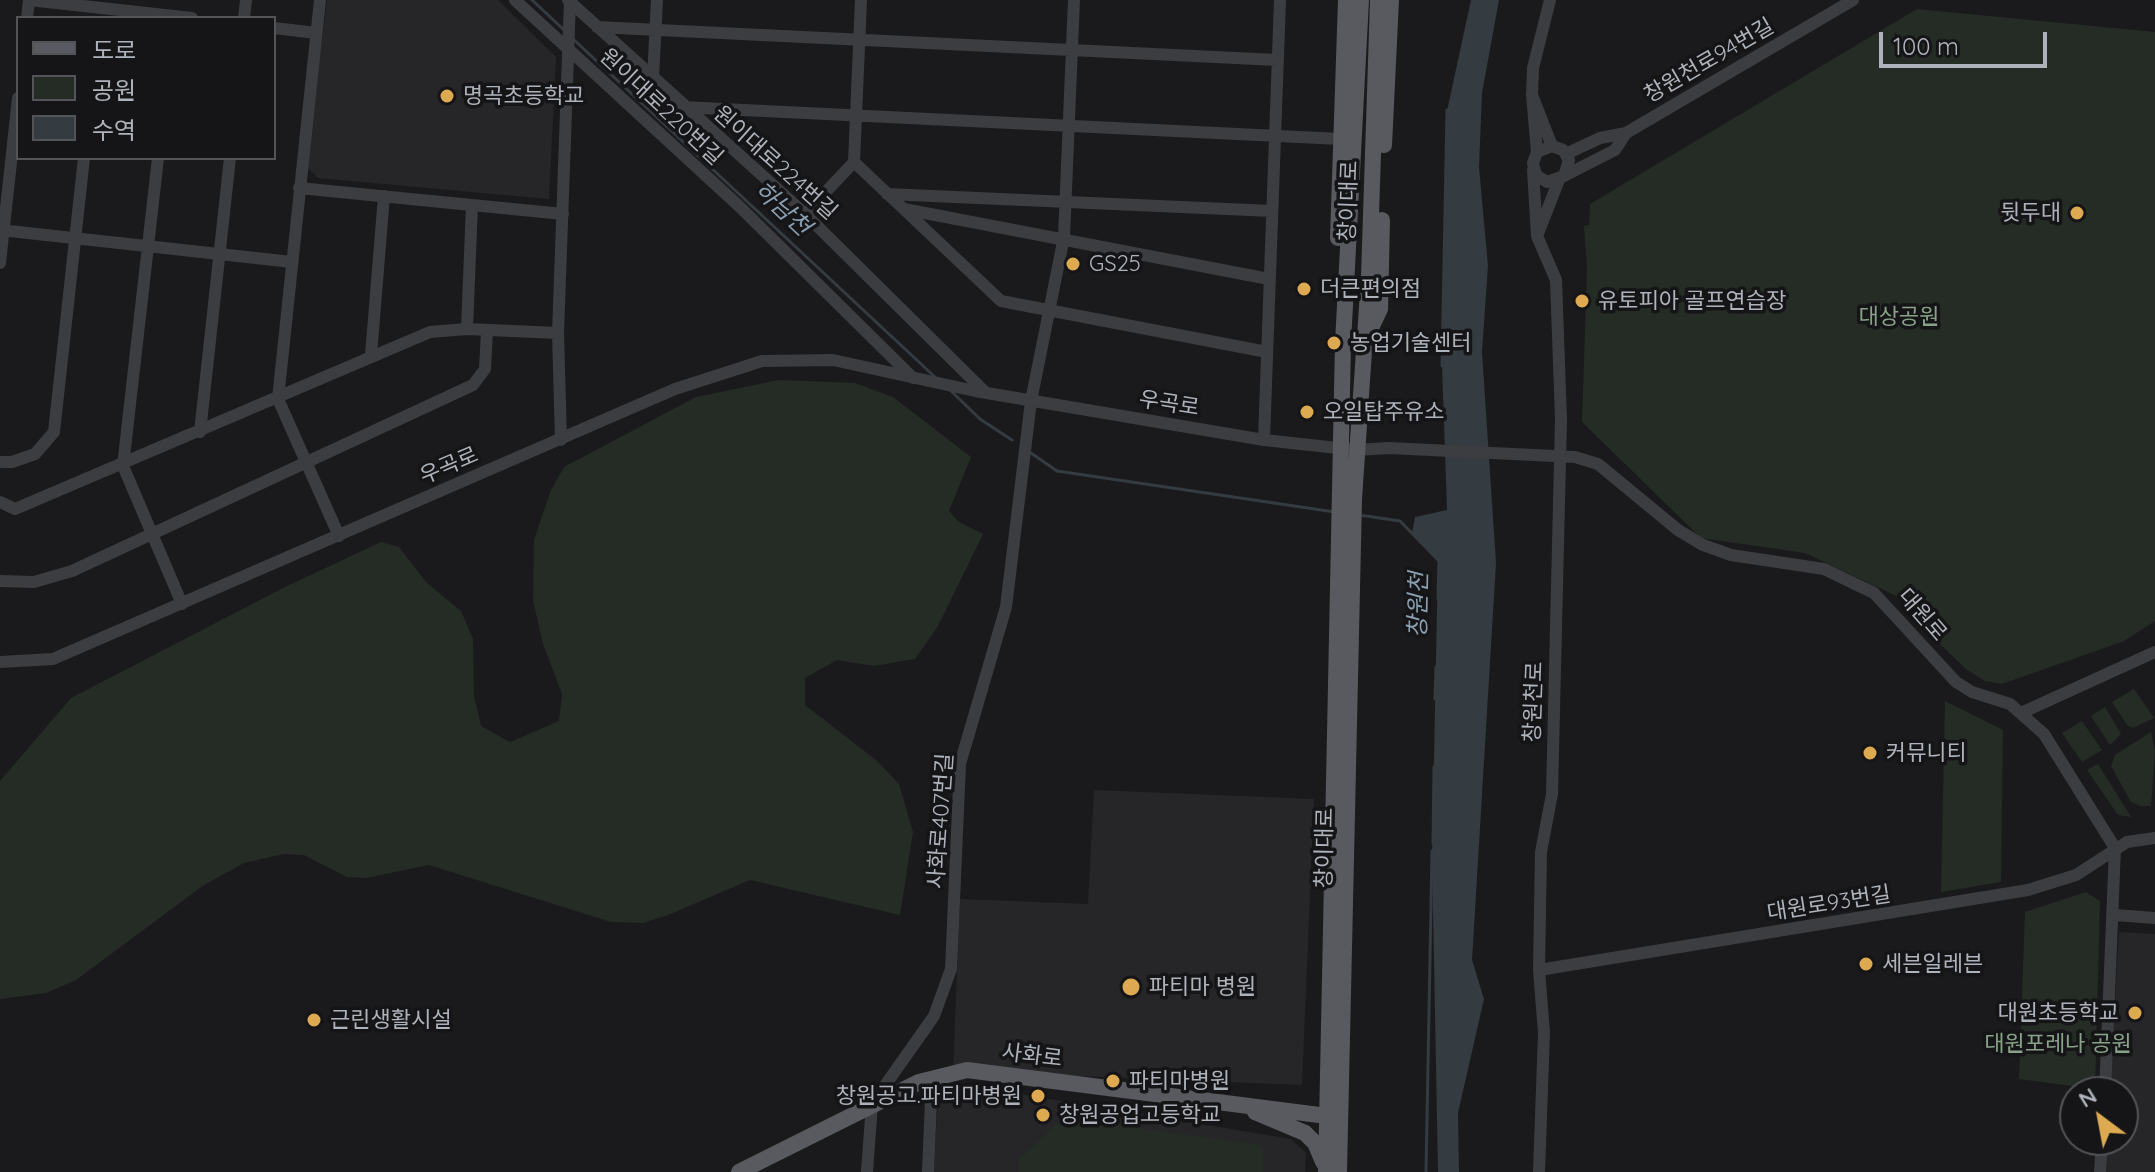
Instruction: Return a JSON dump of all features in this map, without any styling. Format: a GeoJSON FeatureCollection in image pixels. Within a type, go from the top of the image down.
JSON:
{"type":"FeatureCollection","features":[{"type":"Feature","properties":{"kind":"main road"},"geometry":{"type":"LineString","coordinates":[[1343,343],[1338,315],[1340,139],[1346,0]]}},
{"type":"Feature","properties":{"kind":"main road","name":"창이대로"},"geometry":{"type":"LineString","coordinates":[[1331,1171],[1348,449],[1343,343],[1361,0]]}},
{"type":"Feature","properties":{"kind":"main road","name":"창이대로"},"geometry":{"type":"LineString","coordinates":[[1348,449],[1365,339],[1378,0]]}},
{"type":"Feature","properties":{"kind":"main road"},"geometry":{"type":"LineString","coordinates":[[1365,339],[1380,309],[1391,0]]}},
{"type":"Feature","properties":{"kind":"main road","name":"창이대로"},"geometry":{"type":"LineString","coordinates":[[1334,1117],[1327,1087],[1346,527]]}},
{"type":"Feature","properties":{"kind":"main road","name":"사화로"},"geometry":{"type":"LineString","coordinates":[[739,1172],[932,1077],[967,1070],[1334,1117]]}},
{"type":"Feature","properties":{"kind":"main road"},"geometry":{"type":"LineString","coordinates":[[1239,1105],[1298,1106],[1309,1103],[1327,1087]]}},
{"type":"Feature","properties":{"kind":"main road"},"geometry":{"type":"LineString","coordinates":[[1239,1105],[1305,1133],[1315,1143],[1331,1171]]}},
{"type":"Feature","properties":{"kind":"street"},"geometry":{"type":"LineString","coordinates":[[29,0],[177,16]]}},
{"type":"Feature","properties":{"kind":"street"},"geometry":{"type":"LineString","coordinates":[[169,15],[171,0]]}},
{"type":"Feature","properties":{"kind":"street"},"geometry":{"type":"LineString","coordinates":[[320,0],[278,399],[339,536]]}},
{"type":"Feature","properties":{"kind":"street","name":"원이대로220번길"},"geometry":{"type":"LineString","coordinates":[[515,0],[570,47],[740,207],[919,381]]}},
{"type":"Feature","properties":{"kind":"street"},"geometry":{"type":"LineString","coordinates":[[653,78],[657,0]]}},
{"type":"Feature","properties":{"kind":"street"},"geometry":{"type":"LineString","coordinates":[[805,214],[854,162],[861,0]]}},
{"type":"Feature","properties":{"kind":"street","name":"사화로407번길"},"geometry":{"type":"LineString","coordinates":[[872,1104],[934,1016],[951,969],[960,764],[1006,607],[1031,401],[1064,237],[1074,0]]}},
{"type":"Feature","properties":{"kind":"street"},"geometry":{"type":"LineString","coordinates":[[1264,440],[1280,0]]}},
{"type":"Feature","properties":{"kind":"street"},"geometry":{"type":"LineString","coordinates":[[1550,0],[1533,68],[1537,152],[1533,170],[1541,179],[1562,178],[1615,150],[1626,133]]}},
{"type":"Feature","properties":{"kind":"street","name":"창원천로94번길"},"geometry":{"type":"LineString","coordinates":[[1626,133],[1853,0]]}},
{"type":"Feature","properties":{"kind":"street"},"geometry":{"type":"LineString","coordinates":[[561,440],[558,333],[570,3]]}},
{"type":"Feature","properties":{"kind":"street","name":"원이대로224번길"},"geometry":{"type":"LineString","coordinates":[[570,3],[682,107],[805,214],[980,392]]}},
{"type":"Feature","properties":{"kind":"street"},"geometry":{"type":"LineString","coordinates":[[597,27],[1277,60]]}},
{"type":"Feature","properties":{"kind":"street"},"geometry":{"type":"LineString","coordinates":[[276,28],[316,33]]}},
{"type":"Feature","properties":{"kind":"street"},"geometry":{"type":"LineString","coordinates":[[1532,95],[1552,146],[1566,154],[1569,166],[1537,236]]}},
{"type":"Feature","properties":{"kind":"street"},"geometry":{"type":"LineString","coordinates":[[682,107],[858,113],[1340,139]]}},
{"type":"Feature","properties":{"kind":"street"},"geometry":{"type":"LineString","coordinates":[[0,263],[16,114]]}},
{"type":"Feature","properties":{"kind":"street"},"geometry":{"type":"LineString","coordinates":[[1566,154],[1600,138],[1626,133]]}},
{"type":"Feature","properties":{"kind":"street"},"geometry":{"type":"LineString","coordinates":[[1537,152],[1552,146]]}},
{"type":"Feature","properties":{"kind":"street"},"geometry":{"type":"LineString","coordinates":[[0,462],[12,462],[35,454],[54,432],[84,160]]}},
{"type":"Feature","properties":{"kind":"street"},"geometry":{"type":"LineString","coordinates":[[158,160],[123,466],[182,604]]}},
{"type":"Feature","properties":{"kind":"street"},"geometry":{"type":"LineString","coordinates":[[200,432],[230,160]]}},
{"type":"Feature","properties":{"kind":"street"},"geometry":{"type":"LineString","coordinates":[[854,162],[1001,301],[1267,352]]}},
{"type":"Feature","properties":{"kind":"street","name":"창원천로"},"geometry":{"type":"LineString","coordinates":[[1533,170],[1537,236],[1556,280],[1560,456],[1552,794],[1541,852],[1539,970],[1544,1033],[1539,1172]]}},
{"type":"Feature","properties":{"kind":"street"},"geometry":{"type":"LineString","coordinates":[[299,188],[563,214]]}},
{"type":"Feature","properties":{"kind":"street"},"geometry":{"type":"LineString","coordinates":[[887,194],[1272,211]]}},
{"type":"Feature","properties":{"kind":"street"},"geometry":{"type":"LineString","coordinates":[[371,355],[384,196]]}},
{"type":"Feature","properties":{"kind":"street"},"geometry":{"type":"LineString","coordinates":[[467,329],[472,205]]}},
{"type":"Feature","properties":{"kind":"street"},"geometry":{"type":"LineString","coordinates":[[904,209],[1064,237],[1269,279]]}},
{"type":"Feature","properties":{"kind":"street"},"geometry":{"type":"LineString","coordinates":[[2,230],[292,262]]}},
{"type":"Feature","properties":{"kind":"street"},"geometry":{"type":"LineString","coordinates":[[0,502],[15,509],[123,466],[371,355],[430,332],[467,329],[558,333]]}},
{"type":"Feature","properties":{"kind":"street"},"geometry":{"type":"LineString","coordinates":[[0,581],[34,582],[72,571],[473,385],[485,369],[487,331]]}},
{"type":"Feature","properties":{"kind":"street","name":"우곡로"},"geometry":{"type":"LineString","coordinates":[[0,662],[53,659],[675,389],[762,361],[833,360],[919,381],[1031,401],[1264,440],[1348,449]]}},
{"type":"Feature","properties":{"kind":"street","name":"대원로"},"geometry":{"type":"LineString","coordinates":[[1348,449],[1560,456],[1598,464],[1678,530],[1703,545],[1731,555],[1824,569],[1863,586],[1886,602],[1956,682],[2021,713],[2044,734],[2115,848]]}},
{"type":"Feature","properties":{"kind":"street"},"geometry":{"type":"LineString","coordinates":[[2021,713],[2155,652]]}},
{"type":"Feature","properties":{"kind":"street"},"geometry":{"type":"LineString","coordinates":[[2106,1076],[2115,915],[2115,848],[2127,842],[2155,838]]}},
{"type":"Feature","properties":{"kind":"street","name":"대원로93번길"},"geometry":{"type":"LineString","coordinates":[[1539,970],[2028,890],[2076,875],[2115,848]]}},
{"type":"Feature","properties":{"kind":"street"},"geometry":{"type":"LineString","coordinates":[[2115,915],[2155,918]]}},
{"type":"Feature","properties":{"kind":"street"},"geometry":{"type":"LineString","coordinates":[[928,1172],[932,1077]]}},
{"type":"Feature","properties":{"kind":"street"},"geometry":{"type":"LineString","coordinates":[[867,1172],[872,1104]]}},
{"type":"Feature","properties":{"kind":"shaded area"},"geometry":{"type":"Polygon","coordinates":[[[327,0],[498,0],[556,57],[549,199],[318,178],[306,166],[327,0]]]}},
{"type":"Feature","properties":{"kind":"shaded area","name":"파티마 병원"},"geometry":{"type":"Polygon","coordinates":[[[1094,790],[1314,799],[1302,1085],[953,1071],[960,899],[1088,904],[1094,790]]]}},
{"type":"Feature","properties":{"kind":"shaded area","name":"대원초등학교"},"geometry":{"type":"Polygon","coordinates":[[[2119,932],[2155,934],[2155,1172],[2106,1172],[2106,1156],[2139,1156],[2139,1076],[2111,1076],[2119,932]]]}},
{"type":"Feature","properties":{"kind":"shaded area","name":"창원공업고등학교"},"geometry":{"type":"Polygon","coordinates":[[[970,1086],[1291,1139],[1306,1153],[1305,1172],[934,1172],[938,1092],[970,1086]]]}},
{"type":"Feature","properties":{"kind":"green space","name":"대상공원"},"geometry":{"type":"Polygon","coordinates":[[[1917,9],[2155,32],[2155,621],[2124,641],[2002,684],[1985,681],[1966,669],[1940,644],[1907,601],[1805,553],[1701,538],[1582,422],[1587,268],[1584,226],[1589,225],[1590,204],[1917,9]]]}},
{"type":"Feature","properties":{"kind":"green space"},"geometry":{"type":"Polygon","coordinates":[[[779,380],[855,383],[893,397],[971,457],[949,511],[959,522],[983,534],[938,626],[915,659],[874,666],[837,660],[805,678],[805,705],[876,760],[899,784],[913,832],[900,915],[750,880],[643,923],[611,922],[429,865],[366,878],[347,877],[304,855],[284,854],[244,863],[204,885],[76,980],[46,993],[0,999],[0,781],[71,698],[285,587],[381,542],[399,547],[427,583],[461,611],[473,639],[474,696],[481,726],[510,742],[559,721],[562,694],[543,644],[533,600],[534,540],[551,490],[564,467],[696,397],[779,380]]]}},
{"type":"Feature","properties":{"kind":"green space"},"geometry":{"type":"Polygon","coordinates":[[[2134,689],[2154,718],[2133,728],[2127,725],[2112,702],[2134,689]]]}},
{"type":"Feature","properties":{"kind":"green space"},"geometry":{"type":"Polygon","coordinates":[[[1945,701],[2003,730],[2001,882],[1941,892],[1945,701]]]}},
{"type":"Feature","properties":{"kind":"green space"},"geometry":{"type":"Polygon","coordinates":[[[2105,707],[2121,734],[2110,745],[2091,716],[2105,707]]]}},
{"type":"Feature","properties":{"kind":"green space"},"geometry":{"type":"Polygon","coordinates":[[[2082,721],[2102,750],[2082,762],[2062,733],[2082,721]]]}},
{"type":"Feature","properties":{"kind":"green space"},"geometry":{"type":"Polygon","coordinates":[[[2151,732],[2155,752],[2151,806],[2140,806],[2131,802],[2111,766],[2115,755],[2151,732]]]}},
{"type":"Feature","properties":{"kind":"green space"},"geometry":{"type":"Polygon","coordinates":[[[2098,764],[2131,817],[2118,815],[2087,770],[2098,764]]]}},
{"type":"Feature","properties":{"kind":"green space","name":"대원포레나 공원"},"geometry":{"type":"Polygon","coordinates":[[[2086,892],[2100,901],[2095,1076],[2059,1076],[2059,1084],[2019,1079],[2025,912],[2086,892]]]}},
{"type":"Feature","properties":{"kind":"green space"},"geometry":{"type":"Polygon","coordinates":[[[1063,1118],[1263,1145],[1263,1172],[1018,1172],[1019,1160],[1063,1118]]]}},
{"type":"Feature","properties":{"kind":"water"},"geometry":{"type":"Polygon","coordinates":[[[1471,0],[1499,0],[1482,93],[1479,167],[1488,266],[1482,352],[1496,563],[1472,960],[1484,999],[1458,1113],[1459,1172],[1438,1172],[1432,856],[1438,561],[1412,533],[1415,517],[1447,510],[1442,365],[1447,111],[1471,0]]]}},
{"type":"Feature","properties":{"kind":"waterway","name":"하남천"},"geometry":{"type":"LineString","coordinates":[[532,0],[564,30]]}},
{"type":"Feature","properties":{"kind":"waterway","name":"하남천"},"geometry":{"type":"LineString","coordinates":[[572,38],[935,377]]}},
{"type":"Feature","properties":{"kind":"waterway","name":"창원천"},"geometry":{"type":"LineString","coordinates":[[1442,366],[1447,110]]}},
{"type":"Feature","properties":{"kind":"waterway","name":"하남천"},"geometry":{"type":"LineString","coordinates":[[950,390],[980,419],[1012,440]]}},
{"type":"Feature","properties":{"kind":"waterway"},"geometry":{"type":"LineString","coordinates":[[1028,451],[1057,471],[1335,512]]}},
{"type":"Feature","properties":{"kind":"waterway"},"geometry":{"type":"LineString","coordinates":[[1359,515],[1400,521],[1438,560]]}},
{"type":"Feature","properties":{"kind":"waterway","name":"창원천"},"geometry":{"type":"LineString","coordinates":[[1438,599],[1439,559]]}},
{"type":"Feature","properties":{"kind":"waterway","name":"창원천"},"geometry":{"type":"LineString","coordinates":[[1435,699],[1436,667]]}},
{"type":"Feature","properties":{"kind":"waterway","name":"창원천"},"geometry":{"type":"LineString","coordinates":[[1433,843],[1434,767]]}},
{"type":"Feature","properties":{"kind":"waterway","name":"창원천"},"geometry":{"type":"LineString","coordinates":[[1426,1172],[1432,851]]}},
{"type":"Feature","properties":{"kind":"place","name":"명곡초등학교"},"geometry":{"type":"Point","coordinates":[447,96]}},
{"type":"Feature","properties":{"kind":"place","name":"뒷두대"},"geometry":{"type":"Point","coordinates":[2077,213]}},
{"type":"Feature","properties":{"kind":"place","name":"GS25"},"geometry":{"type":"Point","coordinates":[1073,264]}},
{"type":"Feature","properties":{"kind":"place","name":"더큰편의점"},"geometry":{"type":"Point","coordinates":[1304,289]}},
{"type":"Feature","properties":{"kind":"place","name":"유토피아 골프연습장"},"geometry":{"type":"Point","coordinates":[1582,301]}},
{"type":"Feature","properties":{"kind":"place","name":"농업기술센터"},"geometry":{"type":"Point","coordinates":[1334,343]}},
{"type":"Feature","properties":{"kind":"place","name":"오일탑주유소"},"geometry":{"type":"Point","coordinates":[1307,412]}},
{"type":"Feature","properties":{"kind":"place","name":"커뮤니티"},"geometry":{"type":"Point","coordinates":[1870,753]}},
{"type":"Feature","properties":{"kind":"place","name":"세븐일레븐"},"geometry":{"type":"Point","coordinates":[1866,964]}},
{"type":"Feature","properties":{"kind":"place","name":"파티마 병원"},"geometry":{"type":"Point","coordinates":[1131,987]}},
{"type":"Feature","properties":{"kind":"place","name":"대원초등학교"},"geometry":{"type":"Point","coordinates":[2135,1013]}},
{"type":"Feature","properties":{"kind":"place","name":"근린생활시설"},"geometry":{"type":"Point","coordinates":[314,1020]}},
{"type":"Feature","properties":{"kind":"place","name":"파티마병원"},"geometry":{"type":"Point","coordinates":[1113,1081]}},
{"type":"Feature","properties":{"kind":"place","name":"창원공고.파티마병원"},"geometry":{"type":"Point","coordinates":[1038,1096]}},
{"type":"Feature","properties":{"kind":"place","name":"창원공업고등학교"},"geometry":{"type":"Point","coordinates":[1043,1115]}}]}
